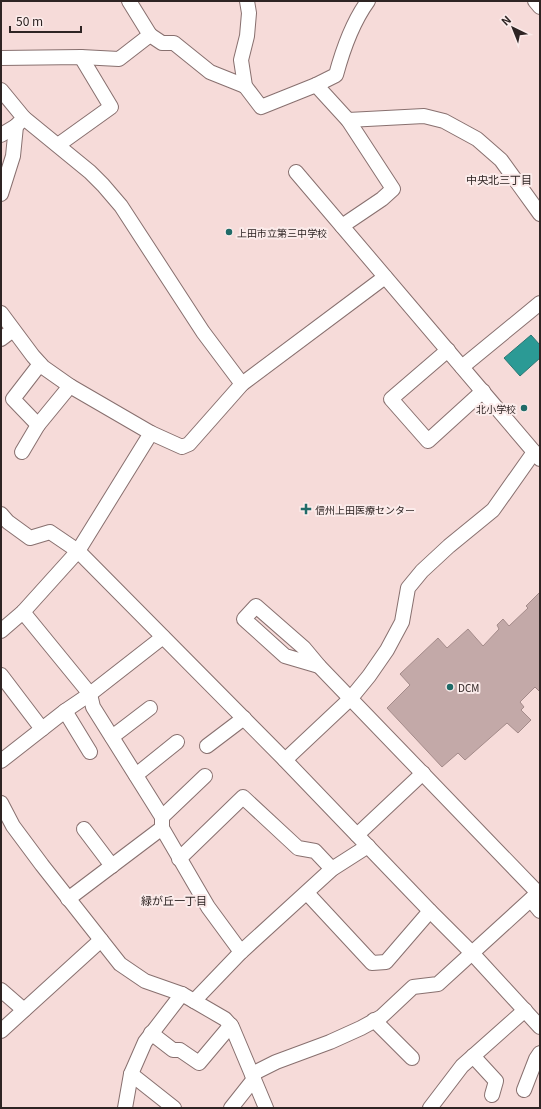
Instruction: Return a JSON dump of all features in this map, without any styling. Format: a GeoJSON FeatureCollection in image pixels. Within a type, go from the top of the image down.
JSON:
{"type":"FeatureCollection","features":[{"type":"Feature","properties":{"kind":"street"},"geometry":{"type":"LineString","coordinates":[[129,1],[150,35],[162,43],[174,43],[210,72],[245,86]]}},
{"type":"Feature","properties":{"kind":"street"},"geometry":{"type":"LineString","coordinates":[[247,1],[249,12],[247,36],[241,60],[245,86],[261,107],[316,85],[336,75],[343,48],[368,1]]}},
{"type":"Feature","properties":{"kind":"street"},"geometry":{"type":"LineString","coordinates":[[535,1],[540,7]]}},
{"type":"Feature","properties":{"kind":"street"},"geometry":{"type":"LineString","coordinates":[[1,58],[119,58],[150,35]]}},
{"type":"Feature","properties":{"kind":"street"},"geometry":{"type":"LineString","coordinates":[[58,145],[111,107],[81,57]]}},
{"type":"Feature","properties":{"kind":"street"},"geometry":{"type":"LineString","coordinates":[[316,85],[348,120],[393,189],[382,200],[342,226]]}},
{"type":"Feature","properties":{"kind":"street"},"geometry":{"type":"LineString","coordinates":[[1,90],[20,122],[58,145],[103,185],[121,206],[203,332],[242,384]]}},
{"type":"Feature","properties":{"kind":"street"},"geometry":{"type":"LineString","coordinates":[[348,120],[424,116],[444,122],[476,139],[501,160],[540,214]]}},
{"type":"Feature","properties":{"kind":"street"},"geometry":{"type":"LineString","coordinates":[[1,135],[20,122]]}},
{"type":"Feature","properties":{"kind":"street"},"geometry":{"type":"LineString","coordinates":[[1,194],[13,156],[20,122]]}},
{"type":"Feature","properties":{"kind":"street"},"geometry":{"type":"LineString","coordinates":[[285,760],[351,698],[369,676],[387,650],[402,622],[408,588],[427,566],[493,510],[537,455],[296,172]]}},
{"type":"Feature","properties":{"kind":"street"},"geometry":{"type":"LineString","coordinates":[[1,313],[40,364],[70,386],[151,433],[182,447],[189,444],[242,384],[385,277]]}},
{"type":"Feature","properties":{"kind":"street"},"geometry":{"type":"LineString","coordinates":[[462,367],[540,303]]}},
{"type":"Feature","properties":{"kind":"street"},"geometry":{"type":"LineString","coordinates":[[1,339],[13,330]]}},
{"type":"Feature","properties":{"kind":"street"},"geometry":{"type":"LineString","coordinates":[[448,350],[391,399],[428,441],[483,391]]}},
{"type":"Feature","properties":{"kind":"street"},"geometry":{"type":"LineString","coordinates":[[38,425],[12,399],[40,364]]}},
{"type":"Feature","properties":{"kind":"street"},"geometry":{"type":"LineString","coordinates":[[22,452],[38,425],[70,386]]}},
{"type":"Feature","properties":{"kind":"street"},"geometry":{"type":"LineString","coordinates":[[1,630],[23,612],[78,551],[151,433]]}},
{"type":"Feature","properties":{"kind":"street"},"geometry":{"type":"LineString","coordinates":[[1,514],[8,522],[30,538],[50,532],[78,551],[285,760],[472,953],[540,1026]]}},
{"type":"Feature","properties":{"kind":"street"},"geometry":{"type":"LineString","coordinates":[[319,666],[300,662],[285,656],[244,619],[256,606],[304,648],[319,666],[423,773],[536,895],[540,911]]}},
{"type":"Feature","properties":{"kind":"street"},"geometry":{"type":"LineString","coordinates":[[23,612],[90,694],[93,707],[136,775],[162,823],[179,859],[208,907],[241,952]]}},
{"type":"Feature","properties":{"kind":"street"},"geometry":{"type":"LineString","coordinates":[[1,761],[90,694],[163,636]]}},
{"type":"Feature","properties":{"kind":"street"},"geometry":{"type":"LineString","coordinates":[[1,675],[42,729]]}},
{"type":"Feature","properties":{"kind":"street"},"geometry":{"type":"LineString","coordinates":[[112,736],[150,708]]}},
{"type":"Feature","properties":{"kind":"street"},"geometry":{"type":"LineString","coordinates":[[65,712],[90,752]]}},
{"type":"Feature","properties":{"kind":"street"},"geometry":{"type":"LineString","coordinates":[[207,746],[244,718]]}},
{"type":"Feature","properties":{"kind":"street"},"geometry":{"type":"LineString","coordinates":[[136,775],[177,742]]}},
{"type":"Feature","properties":{"kind":"street"},"geometry":{"type":"LineString","coordinates":[[357,835],[423,773]]}},
{"type":"Feature","properties":{"kind":"street"},"geometry":{"type":"LineString","coordinates":[[68,899],[112,866],[162,823],[205,776]]}},
{"type":"Feature","properties":{"kind":"street"},"geometry":{"type":"LineString","coordinates":[[179,859],[244,797],[298,848],[315,851],[332,869]]}},
{"type":"Feature","properties":{"kind":"street"},"geometry":{"type":"LineString","coordinates":[[1,803],[13,826],[68,899],[120,964],[145,981],[188,998],[225,1019],[231,1025],[266,1108]]}},
{"type":"Feature","properties":{"kind":"street"},"geometry":{"type":"LineString","coordinates":[[84,829],[112,866]]}},
{"type":"Feature","properties":{"kind":"street"},"geometry":{"type":"LineString","coordinates":[[124,1108],[131,1074],[145,1042],[151,1034],[188,998],[332,869],[368,846]]}},
{"type":"Feature","properties":{"kind":"street"},"geometry":{"type":"LineString","coordinates":[[307,893],[372,963],[386,962],[430,911]]}},
{"type":"Feature","properties":{"kind":"street"},"geometry":{"type":"LineString","coordinates":[[231,1108],[253,1076],[276,1062],[330,1042],[374,1020],[381,1016],[413,987],[438,984],[536,895]]}},
{"type":"Feature","properties":{"kind":"street"},"geometry":{"type":"LineString","coordinates":[[1,1030],[101,940]]}},
{"type":"Feature","properties":{"kind":"street"},"geometry":{"type":"LineString","coordinates":[[1,990],[24,1010]]}},
{"type":"Feature","properties":{"kind":"street"},"geometry":{"type":"LineString","coordinates":[[430,1108],[462,1066],[525,1010]]}},
{"type":"Feature","properties":{"kind":"street"},"geometry":{"type":"LineString","coordinates":[[374,1020],[412,1058]]}},
{"type":"Feature","properties":{"kind":"street"},"geometry":{"type":"LineString","coordinates":[[151,1034],[173,1050],[180,1050],[199,1063],[231,1025]]}},
{"type":"Feature","properties":{"kind":"street"},"geometry":{"type":"LineString","coordinates":[[524,1090],[536,1059],[540,1053]]}},
{"type":"Feature","properties":{"kind":"street"},"geometry":{"type":"LineString","coordinates":[[473,1056],[496,1081],[492,1095]]}},
{"type":"Feature","properties":{"kind":"street"},"geometry":{"type":"LineString","coordinates":[[131,1074],[170,1107]]}},
{"type":"Feature","properties":{"kind":"water"},"geometry":{"type":"Polygon","coordinates":[[[531,335],[540,345],[540,358],[520,376],[504,358],[531,335]]]}},
{"type":"Feature","properties":{"kind":"building"},"geometry":{"type":"Polygon","coordinates":[[[540,592],[540,692],[535,687],[520,702],[524,707],[521,710],[531,720],[518,733],[507,723],[465,760],[458,753],[442,767],[387,708],[410,685],[400,674],[438,638],[447,648],[468,629],[483,646],[499,629],[497,625],[503,619],[509,626],[528,608],[526,606],[540,592]]]}},
{"type":"Feature","properties":{"kind":"place","name":"上田市立第三中学校"},"geometry":{"type":"Point","coordinates":[229,232]}},
{"type":"Feature","properties":{"kind":"place","name":"北小学校"},"geometry":{"type":"Point","coordinates":[524,408]}},
{"type":"Feature","properties":{"kind":"place","name":"信州上田医療センター"},"geometry":{"type":"Point","coordinates":[306,509]}},
{"type":"Feature","properties":{"kind":"place","name":"DCM"},"geometry":{"type":"Point","coordinates":[450,687]}},
{"type":"Feature","properties":{"kind":"district","name":"中央北三丁目"},"geometry":{"type":"Point","coordinates":[499,179]}},
{"type":"Feature","properties":{"kind":"district","name":"緑が丘一丁目"},"geometry":{"type":"Point","coordinates":[174,900]}}]}
